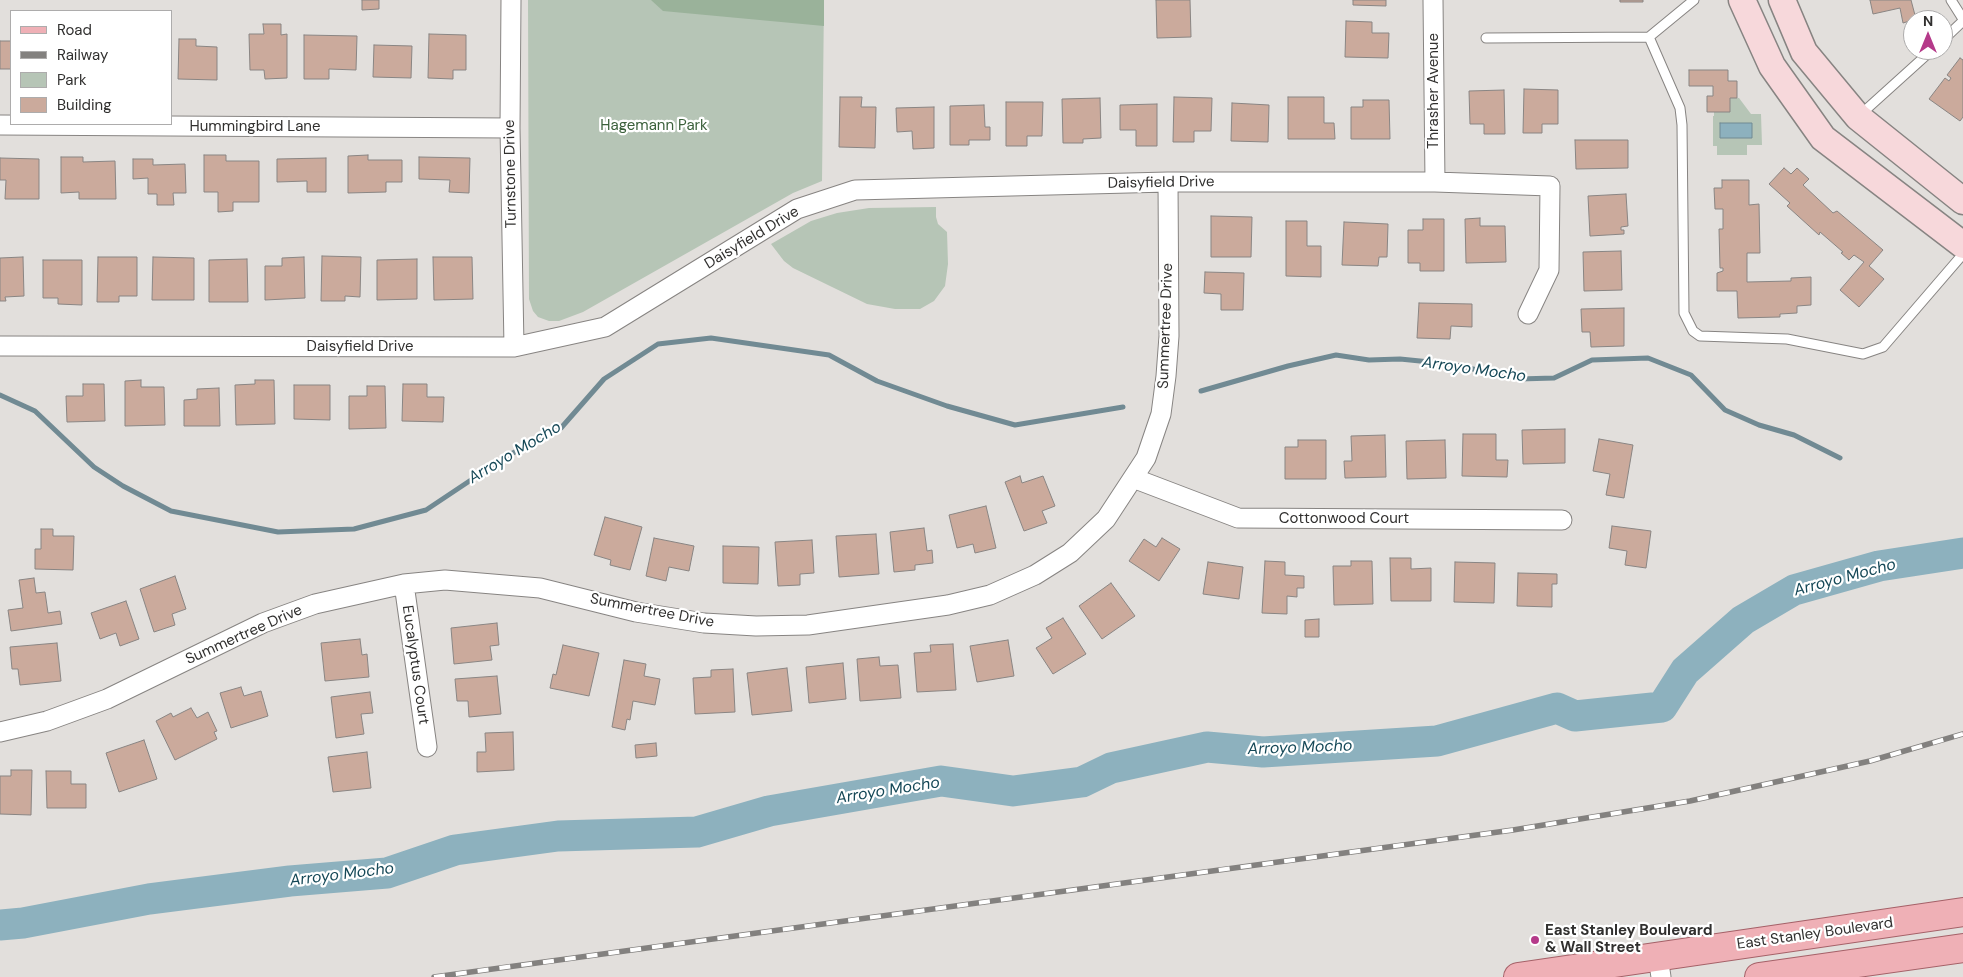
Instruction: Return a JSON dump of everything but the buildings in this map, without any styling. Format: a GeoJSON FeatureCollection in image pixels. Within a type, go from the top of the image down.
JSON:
{"type":"FeatureCollection","features":[{"type":"Feature","properties":{"kind":"main road"},"geometry":{"type":"LineString","coordinates":[[1742,0],[1772,66],[1823,138],[1963,245]]}},
{"type":"Feature","properties":{"kind":"main road"},"geometry":{"type":"LineString","coordinates":[[1782,0],[1804,52],[1858,117],[1963,201]]}},
{"type":"Feature","properties":{"kind":"main road","name":"East Stanley Boulevard"},"geometry":{"type":"LineString","coordinates":[[1518,977],[1659,967],[1963,912]]}},
{"type":"Feature","properties":{"kind":"main road"},"geometry":{"type":"LineString","coordinates":[[1759,977],[1963,948]]}},
{"type":"Feature","properties":{"kind":"street","name":"Turnstone Drive"},"geometry":{"type":"LineString","coordinates":[[511,0],[510,128],[514,347]]}},
{"type":"Feature","properties":{"kind":"street","name":"Thrasher Avenue"},"geometry":{"type":"LineString","coordinates":[[1433,0],[1435,182]]}},
{"type":"Feature","properties":{"kind":"street","name":"Hummingbird Lane"},"geometry":{"type":"LineString","coordinates":[[0,125],[510,128]]}},
{"type":"Feature","properties":{"kind":"street","name":"Daisyfield Drive"},"geometry":{"type":"LineString","coordinates":[[0,346],[514,347],[605,327],[797,209],[854,190],[1168,182],[1435,182],[1550,186],[1548,270],[1528,314]]}},
{"type":"Feature","properties":{"kind":"street","name":"Summertree Drive"},"geometry":{"type":"LineString","coordinates":[[0,732],[47,721],[107,699],[263,623],[306,607],[404,584],[445,580],[540,588],[656,615],[704,624],[756,626],[808,625],[938,606],[990,595],[1035,575],[1070,553],[1106,519],[1146,458],[1161,414],[1169,336],[1168,182]]}},
{"type":"Feature","properties":{"kind":"street","name":"Cottonwood Court"},"geometry":{"type":"LineString","coordinates":[[1133,478],[1238,518],[1562,520]]}},
{"type":"Feature","properties":{"kind":"street","name":"Eucalyptus Court"},"geometry":{"type":"LineString","coordinates":[[404,584],[427,747]]}},
{"type":"Feature","properties":{"kind":"lane"},"geometry":{"type":"LineString","coordinates":[[1486,38],[1649,37],[1694,0]]}},
{"type":"Feature","properties":{"kind":"lane"},"geometry":{"type":"LineString","coordinates":[[1951,0],[1963,20],[1953,30]]}},
{"type":"Feature","properties":{"kind":"lane"},"geometry":{"type":"LineString","coordinates":[[1649,37],[1680,108],[1682,125],[1684,313],[1700,336],[1787,339],[1863,354],[1883,347],[1963,254]]}},
{"type":"Feature","properties":{"kind":"lane"},"geometry":{"type":"LineString","coordinates":[[1858,117],[1876,103],[1921,60]]}},
{"type":"Feature","properties":{"kind":"green space","name":"Hagemann Park"},"geometry":{"type":"Polygon","coordinates":[[[528,0],[824,0],[822,181],[793,193],[583,312],[559,321],[549,321],[538,317],[533,311],[529,299],[528,0]]]}},
{"type":"Feature","properties":{"kind":"green space"},"geometry":{"type":"Polygon","coordinates":[[[651,0],[824,0],[824,26],[663,11],[651,0]]]}},
{"type":"Feature","properties":{"kind":"green space"},"geometry":{"type":"Polygon","coordinates":[[[1730,98],[1739,98],[1751,114],[1761,114],[1762,145],[1747,145],[1747,155],[1717,155],[1717,146],[1713,146],[1714,112],[1730,98]]]}},
{"type":"Feature","properties":{"kind":"green space"},"geometry":{"type":"Polygon","coordinates":[[[936,207],[938,224],[947,232],[948,264],[945,286],[934,301],[920,309],[895,309],[867,304],[793,268],[784,261],[771,244],[811,221],[837,213],[869,208],[936,207]]]}},
{"type":"Feature","properties":{"kind":"water"},"geometry":{"type":"Polygon","coordinates":[[[1720,123],[1752,123],[1752,138],[1720,138],[1720,123]]]}},
{"type":"Feature","properties":{"kind":"waterway","name":"Arroyo Mocho"},"geometry":{"type":"LineString","coordinates":[[0,395],[35,411],[94,467],[123,486],[171,511],[278,532],[354,529],[426,510],[507,456],[561,428],[604,379],[658,344],[711,338],[829,355],[877,381],[947,406],[1015,425],[1123,407]]}},
{"type":"Feature","properties":{"kind":"waterway","name":"Arroyo Mocho"},"geometry":{"type":"LineString","coordinates":[[1201,391],[1288,366],[1336,355],[1369,360],[1400,359],[1450,364],[1519,379],[1554,378],[1592,360],[1648,358],[1691,375],[1725,410],[1759,425],[1794,435],[1840,458]]}},
{"type":"Feature","properties":{"kind":"waterway","name":"Arroyo Mocho"},"geometry":{"type":"LineString","coordinates":[[0,925],[23,923],[149,899],[290,881],[387,873],[455,850],[558,836],[697,832],[769,811],[941,781],[1013,791],[1082,782],[1111,768],[1207,747],[1263,752],[1437,741],[1557,708],[1575,716],[1662,707],[1685,671],[1743,620],[1794,590],[1879,566],[1963,553]]}},
{"type":"Feature","properties":{"kind":"railway"},"geometry":{"type":"LineString","coordinates":[[434,977],[1513,830],[1690,801],[1870,761],[1963,734]]}},
{"type":"Feature","properties":{"kind":"place","name":"East Stanley Boulevard & Wall Street"},"geometry":{"type":"Point","coordinates":[1535,940]}}]}
